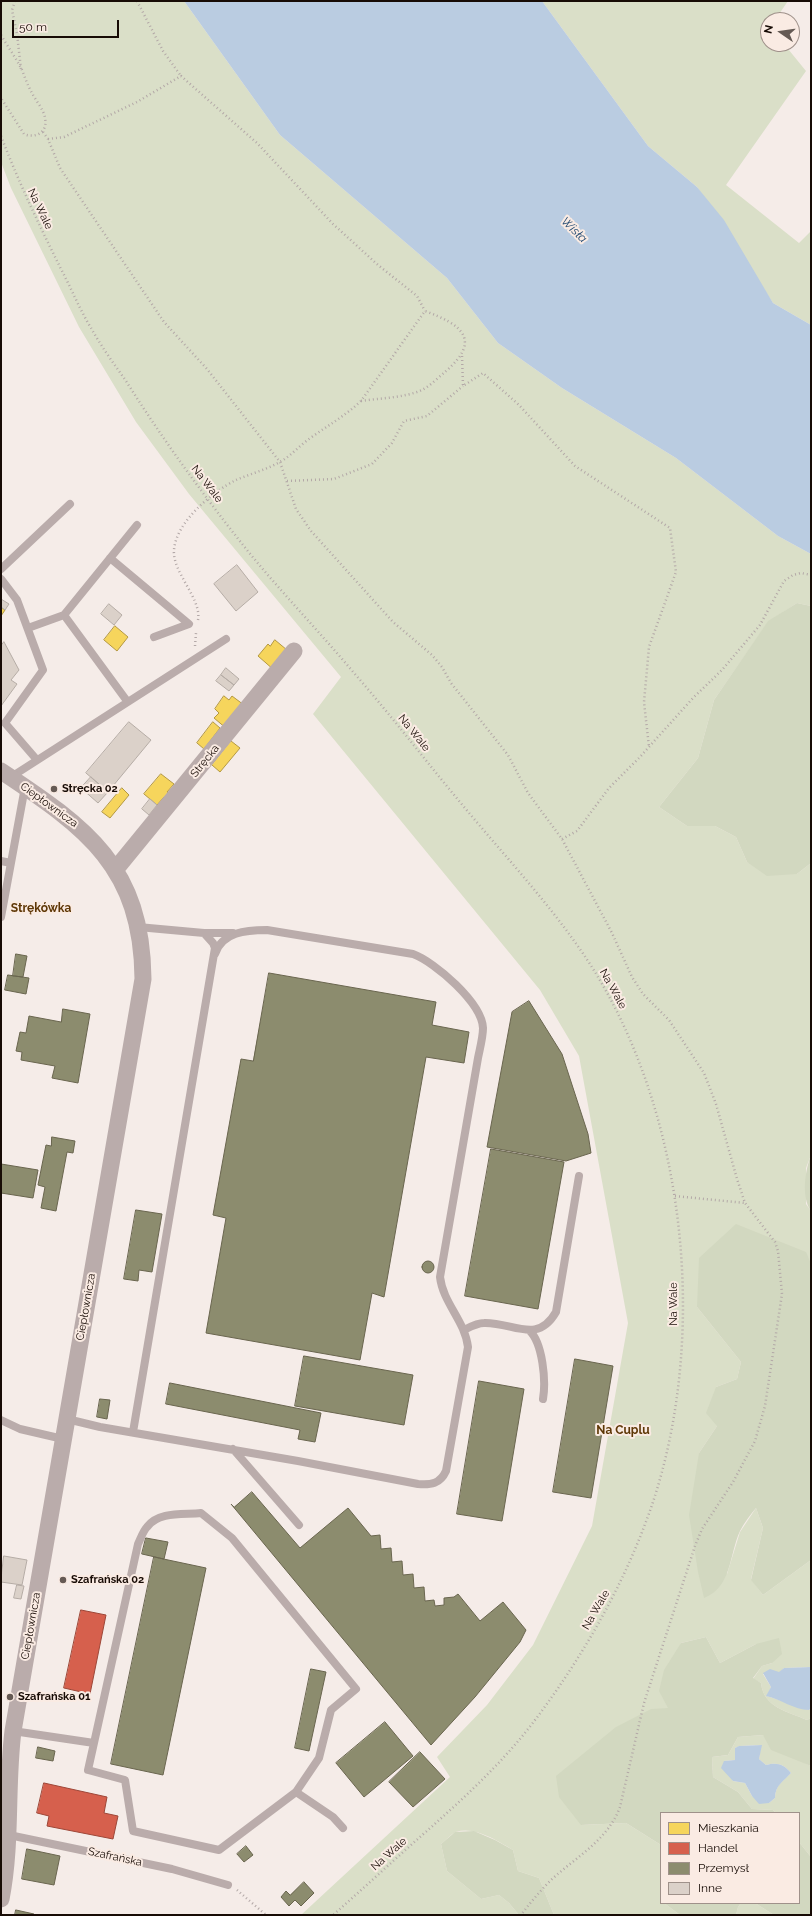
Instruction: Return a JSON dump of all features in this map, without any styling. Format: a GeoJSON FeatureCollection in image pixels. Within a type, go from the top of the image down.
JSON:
{"type":"FeatureCollection","features":[{"type":"Feature","properties":{"kind":"street","name":"Stręcka"},"geometry":{"type":"LineString","coordinates":[[115,870],[294,651]]}},
{"type":"Feature","properties":{"kind":"street","name":"Ciepłownicza"},"geometry":{"type":"LineString","coordinates":[[1,1899],[7,1861],[5,1834],[13,1731],[140,1005],[143,979],[143,955],[138,927],[124,885],[115,870],[86,833],[68,817],[6,774]]}},
{"type":"Feature","properties":{"kind":"lane"},"geometry":{"type":"LineString","coordinates":[[1,569],[70,504]]}},
{"type":"Feature","properties":{"kind":"lane"},"geometry":{"type":"LineString","coordinates":[[28,628],[64,615],[137,525]]}},
{"type":"Feature","properties":{"kind":"lane"},"geometry":{"type":"LineString","coordinates":[[110,558],[189,624],[154,637]]}},
{"type":"Feature","properties":{"kind":"lane"},"geometry":{"type":"LineString","coordinates":[[1,579],[17,600],[43,670],[3,721],[38,760]]}},
{"type":"Feature","properties":{"kind":"lane"},"geometry":{"type":"LineString","coordinates":[[64,615],[127,701]]}},
{"type":"Feature","properties":{"kind":"lane"},"geometry":{"type":"LineString","coordinates":[[6,774],[38,760],[189,661],[226,639]]}},
{"type":"Feature","properties":{"kind":"lane"},"geometry":{"type":"LineString","coordinates":[[1,917],[25,787]]}},
{"type":"Feature","properties":{"kind":"lane"},"geometry":{"type":"LineString","coordinates":[[1,862],[11,863]]}},
{"type":"Feature","properties":{"kind":"lane"},"geometry":{"type":"LineString","coordinates":[[67,1420],[233,1449],[418,1484],[435,1484],[443,1477],[446,1471],[468,1356],[467,1339],[464,1330],[446,1298],[440,1277],[483,1027],[477,1012],[445,974],[425,959],[413,954],[273,930],[238,933],[200,933],[138,927]]}},
{"type":"Feature","properties":{"kind":"lane"},"geometry":{"type":"LineString","coordinates":[[200,933],[207,936],[213,943],[215,954]]}},
{"type":"Feature","properties":{"kind":"lane"},"geometry":{"type":"LineString","coordinates":[[133,1432],[215,954],[220,942],[230,935],[238,933]]}},
{"type":"Feature","properties":{"kind":"lane"},"geometry":{"type":"LineString","coordinates":[[464,1330],[485,1323],[538,1330],[552,1320],[556,1312],[579,1176]]}},
{"type":"Feature","properties":{"kind":"lane"},"geometry":{"type":"LineString","coordinates":[[529,1330],[535,1340],[543,1370],[545,1386],[543,1399]]}},
{"type":"Feature","properties":{"kind":"lane"},"geometry":{"type":"LineString","coordinates":[[1,1420],[20,1429],[63,1439]]}},
{"type":"Feature","properties":{"kind":"lane"},"geometry":{"type":"LineString","coordinates":[[233,1449],[299,1526]]}},
{"type":"Feature","properties":{"kind":"lane"},"geometry":{"type":"LineString","coordinates":[[201,1514],[232,1538],[356,1689],[331,1710],[319,1758],[296,1792],[219,1850],[133,1831],[125,1780],[88,1770],[94,1743],[138,1544],[147,1527],[155,1519],[163,1516],[201,1514]]}},
{"type":"Feature","properties":{"kind":"lane"},"geometry":{"type":"LineString","coordinates":[[13,1731],[94,1743]]}},
{"type":"Feature","properties":{"kind":"lane"},"geometry":{"type":"LineString","coordinates":[[296,1792],[333,1817],[342,1828]]}},
{"type":"Feature","properties":{"kind":"lane","name":"Szafrańska"},"geometry":{"type":"LineString","coordinates":[[5,1834],[172,1869],[228,1885]]}},
{"type":"Feature","properties":{"kind":"path"},"geometry":{"type":"LineString","coordinates":[[15,1],[12,10],[17,34],[21,70]]}},
{"type":"Feature","properties":{"kind":"path"},"geometry":{"type":"LineString","coordinates":[[138,1],[163,51],[180,76],[257,143],[333,224],[378,265],[417,296],[425,311],[448,319],[462,331],[466,343],[459,360],[423,389],[412,393],[361,401]]}},
{"type":"Feature","properties":{"kind":"path"},"geometry":{"type":"LineString","coordinates":[[1,35],[45,117],[46,124],[43,132],[30,136],[24,134],[1,98]]}},
{"type":"Feature","properties":{"kind":"path"},"geometry":{"type":"LineString","coordinates":[[48,139],[64,138],[138,102],[180,76]]}},
{"type":"Feature","properties":{"kind":"path"},"geometry":{"type":"LineString","coordinates":[[43,132],[48,139],[60,168],[164,322],[207,369],[280,462],[296,509],[310,532],[392,622],[432,655],[439,663],[451,683],[508,755],[528,793],[562,839],[612,933],[632,977],[643,994],[669,1020],[704,1073],[716,1104],[745,1203],[774,1242],[780,1260],[782,1294],[760,1425],[749,1454],[702,1529],[695,1546],[644,1703],[625,1794],[616,1818],[602,1837],[551,1880],[520,1915]]}},
{"type":"Feature","properties":{"kind":"path","name":"Na Wale"},"geometry":{"type":"LineString","coordinates":[[1,136],[17,179],[91,329],[188,474],[209,499],[245,548],[358,678],[538,894],[585,957],[631,1038],[644,1073],[658,1119],[675,1196],[682,1280],[682,1322],[676,1392],[671,1426],[655,1496],[630,1563],[614,1595],[574,1663],[538,1716],[514,1746],[467,1794],[333,1915]]}},
{"type":"Feature","properties":{"kind":"path"},"geometry":{"type":"LineString","coordinates":[[198,624],[200,612],[180,571],[173,551],[178,533],[195,509],[235,481],[280,462],[309,439],[350,412],[361,401],[425,311]]}},
{"type":"Feature","properties":{"kind":"path"},"geometry":{"type":"LineString","coordinates":[[462,353],[463,386]]}},
{"type":"Feature","properties":{"kind":"path"},"geometry":{"type":"LineString","coordinates":[[287,481],[334,479],[372,464],[392,443],[404,421],[427,416],[463,386],[483,372],[519,405],[575,466],[670,528],[676,572],[649,647],[644,702],[649,747]]}},
{"type":"Feature","properties":{"kind":"path"},"geometry":{"type":"LineString","coordinates":[[562,839],[577,831],[609,788],[649,747],[693,698],[722,670],[760,625],[784,581],[801,573],[811,575]]}},
{"type":"Feature","properties":{"kind":"path"},"geometry":{"type":"LineString","coordinates":[[189,661],[195,646],[196,631]]}},
{"type":"Feature","properties":{"kind":"path"},"geometry":{"type":"LineString","coordinates":[[675,1196],[745,1203]]}},
{"type":"Feature","properties":{"kind":"path"},"geometry":{"type":"LineString","coordinates":[[228,1885],[241,1893],[266,1915]]}},
{"type":"Feature","properties":{"kind":"green space"},"geometry":{"type":"Polygon","coordinates":[[[1,1],[184,1],[280,135],[447,278],[498,343],[562,388],[676,458],[778,536],[811,554],[811,606],[797,603],[768,622],[714,700],[698,758],[659,807],[687,826],[715,826],[736,837],[747,862],[797,874],[811,863],[811,1155],[806,1168],[806,1204],[811,1211],[811,1263],[805,1252],[697,1307],[741,1362],[737,1379],[716,1387],[717,1426],[699,1453],[727,1574],[740,1532],[756,1508],[763,1528],[751,1579],[763,1595],[811,1560],[811,1667],[784,1668],[779,1673],[763,1674],[771,1687],[767,1696],[809,1710],[811,1708],[811,1718],[807,1720],[784,1711],[778,1708],[767,1698],[761,1683],[753,1679],[762,1666],[772,1663],[756,1644],[720,1663],[706,1637],[681,1643],[668,1708],[581,1825],[626,1823],[660,1844],[660,1904],[665,1904],[680,1915],[554,1915],[539,1878],[518,1871],[513,1850],[486,1835],[471,1831],[463,1831],[454,1833],[441,1844],[447,1871],[481,1899],[499,1895],[509,1903],[519,1915],[301,1915],[450,1777],[437,1757],[487,1705],[533,1645],[592,1526],[628,1323],[579,1056],[540,990],[313,714],[341,677],[189,494],[136,422],[79,327],[11,188],[1,162],[1,1]]]}},
{"type":"Feature","properties":{"kind":"green space"},"geometry":{"type":"Polygon","coordinates":[[[542,1],[788,1],[780,12],[760,12],[760,52],[791,52],[806,71],[726,185],[799,243],[811,231],[811,325],[773,303],[697,187],[648,146],[542,1]]]}},
{"type":"Feature","properties":{"kind":"green space"},"geometry":{"type":"Polygon","coordinates":[[[797,603],[811,606],[811,863],[797,874],[767,876],[747,862],[736,837],[715,826],[687,826],[659,807],[698,758],[714,700],[768,621],[797,603]]]}},
{"type":"Feature","properties":{"kind":"green space"},"geometry":{"type":"Polygon","coordinates":[[[811,1155],[811,1211],[806,1199],[805,1184],[811,1155]]]}},
{"type":"Feature","properties":{"kind":"green space"},"geometry":{"type":"Polygon","coordinates":[[[736,1224],[806,1252],[811,1263],[811,1560],[763,1595],[751,1580],[763,1528],[756,1508],[747,1519],[736,1540],[725,1578],[713,1593],[704,1598],[698,1572],[689,1515],[699,1453],[717,1426],[706,1413],[716,1387],[737,1379],[741,1362],[697,1307],[699,1258],[736,1224]]]}},
{"type":"Feature","properties":{"kind":"green space"},"geometry":{"type":"Polygon","coordinates":[[[706,1637],[720,1663],[756,1644],[779,1638],[782,1654],[772,1663],[762,1666],[753,1678],[761,1683],[767,1698],[778,1708],[807,1720],[811,1718],[811,1766],[771,1750],[763,1735],[738,1737],[728,1755],[712,1757],[713,1777],[738,1792],[752,1809],[773,1810],[775,1812],[660,1812],[660,1844],[626,1823],[581,1825],[559,1797],[556,1776],[616,1727],[651,1709],[668,1708],[659,1691],[664,1670],[681,1643],[706,1637]]]}},
{"type":"Feature","properties":{"kind":"green space"},"geometry":{"type":"Polygon","coordinates":[[[763,1735],[801,1761],[811,1766],[811,1857],[800,1843],[800,1812],[775,1812],[773,1810],[752,1809],[738,1792],[713,1777],[712,1757],[728,1755],[738,1737],[763,1735]],[[761,1745],[740,1746],[735,1748],[735,1760],[724,1761],[733,1781],[745,1783],[752,1796],[769,1803],[775,1798],[778,1786],[791,1773],[783,1766],[777,1764],[766,1765],[759,1759],[761,1745]]]}},
{"type":"Feature","properties":{"kind":"green space"},"geometry":{"type":"Polygon","coordinates":[[[474,1831],[513,1850],[518,1871],[539,1878],[554,1915],[519,1915],[509,1903],[499,1895],[481,1899],[447,1871],[441,1844],[455,1832],[474,1831]]]}},
{"type":"Feature","properties":{"kind":"green space"},"geometry":{"type":"Polygon","coordinates":[[[800,1843],[811,1857],[811,1915],[774,1915],[757,1904],[800,1904],[800,1843]]]}},
{"type":"Feature","properties":{"kind":"green space"},"geometry":{"type":"Polygon","coordinates":[[[665,1904],[740,1904],[736,1915],[680,1915],[665,1904]]]}},
{"type":"Feature","properties":{"kind":"green space"},"geometry":{"type":"Polygon","coordinates":[[[740,1904],[757,1904],[774,1915],[736,1915],[740,1904]]]}},
{"type":"Feature","properties":{"kind":"water","name":"Wisła"},"geometry":{"type":"Polygon","coordinates":[[[184,1],[542,1],[648,146],[697,187],[724,220],[773,303],[811,325],[811,554],[778,536],[676,458],[562,388],[498,343],[447,278],[280,135],[184,1]]]}},
{"type":"Feature","properties":{"kind":"water"},"geometry":{"type":"Polygon","coordinates":[[[811,1667],[811,1708],[809,1710],[803,1710],[766,1696],[771,1687],[763,1673],[770,1669],[779,1672],[784,1668],[811,1667]]]}},
{"type":"Feature","properties":{"kind":"water"},"geometry":{"type":"Polygon","coordinates":[[[762,1745],[759,1759],[766,1765],[777,1764],[783,1766],[791,1773],[778,1786],[775,1798],[769,1803],[759,1804],[752,1796],[745,1783],[733,1781],[721,1768],[724,1761],[735,1760],[735,1748],[739,1746],[762,1745]]]}},
{"type":"Feature","properties":{"kind":"building: Mieszkania"},"geometry":{"type":"Polygon","coordinates":[[[1,607],[5,610],[1,616],[1,607]]]}},
{"type":"Feature","properties":{"kind":"building: Mieszkania"},"geometry":{"type":"Polygon","coordinates":[[[115,626],[128,637],[117,651],[104,640],[115,626]]]}},
{"type":"Feature","properties":{"kind":"building: Mieszkania"},"geometry":{"type":"Polygon","coordinates":[[[275,640],[287,650],[274,670],[258,656],[268,644],[270,646],[275,640]]]}},
{"type":"Feature","properties":{"kind":"building: Mieszkania"},"geometry":{"type":"Polygon","coordinates":[[[224,696],[229,700],[232,696],[244,705],[227,729],[214,718],[219,713],[215,709],[224,696]]]}},
{"type":"Feature","properties":{"kind":"building: Mieszkania"},"geometry":{"type":"Polygon","coordinates":[[[213,722],[220,728],[204,749],[197,743],[213,722]]]}},
{"type":"Feature","properties":{"kind":"building: Mieszkania"},"geometry":{"type":"Polygon","coordinates":[[[231,741],[240,748],[220,772],[212,765],[231,741]]]}},
{"type":"Feature","properties":{"kind":"building: Mieszkania"},"geometry":{"type":"Polygon","coordinates":[[[161,774],[174,784],[167,792],[170,795],[167,799],[164,797],[157,805],[144,794],[161,774]]]}},
{"type":"Feature","properties":{"kind":"building: Mieszkania"},"geometry":{"type":"Polygon","coordinates":[[[122,788],[129,795],[110,818],[102,812],[122,788]]]}},
{"type":"Feature","properties":{"kind":"building: Handel"},"geometry":{"type":"Polygon","coordinates":[[[81,1610],[106,1615],[90,1694],[64,1688],[81,1610]]]}},
{"type":"Feature","properties":{"kind":"building: Handel"},"geometry":{"type":"Polygon","coordinates":[[[44,1783],[107,1797],[104,1813],[118,1816],[113,1839],[47,1826],[49,1816],[37,1813],[44,1783]]]}},
{"type":"Feature","properties":{"kind":"building: Przemysł"},"geometry":{"type":"Polygon","coordinates":[[[16,954],[27,956],[23,977],[13,976],[16,954]]]}},
{"type":"Feature","properties":{"kind":"building: Przemysł"},"geometry":{"type":"Polygon","coordinates":[[[269,973],[436,1002],[432,1025],[469,1032],[464,1063],[426,1057],[384,1297],[372,1293],[360,1360],[206,1333],[226,1218],[213,1215],[241,1059],[253,1061],[269,973]]]}},
{"type":"Feature","properties":{"kind":"building: Przemysł"},"geometry":{"type":"Polygon","coordinates":[[[8,975],[29,978],[26,994],[5,990],[8,975]]]}},
{"type":"Feature","properties":{"kind":"building: Przemysł"},"geometry":{"type":"Polygon","coordinates":[[[529,1001],[562,1054],[588,1134],[591,1153],[566,1161],[487,1147],[512,1012],[529,1001]]]}},
{"type":"Feature","properties":{"kind":"building: Przemysł"},"geometry":{"type":"Polygon","coordinates":[[[63,1009],[90,1014],[78,1083],[52,1078],[55,1066],[21,1060],[22,1052],[16,1051],[20,1032],[26,1033],[29,1016],[61,1022],[63,1009]]]}},
{"type":"Feature","properties":{"kind":"building: Przemysł"},"geometry":{"type":"Polygon","coordinates":[[[52,1137],[75,1141],[73,1153],[67,1152],[56,1211],[41,1208],[45,1187],[38,1185],[46,1145],[51,1146],[52,1137]]]}},
{"type":"Feature","properties":{"kind":"building: Przemysł"},"geometry":{"type":"Polygon","coordinates":[[[491,1149],[564,1162],[538,1309],[465,1296],[491,1149]]]}},
{"type":"Feature","properties":{"kind":"building: Przemysł"},"geometry":{"type":"Polygon","coordinates":[[[1,1164],[38,1170],[33,1198],[1,1193],[1,1164]]]}},
{"type":"Feature","properties":{"kind":"building: Przemysł"},"geometry":{"type":"Polygon","coordinates":[[[136,1210],[162,1214],[152,1272],[139,1270],[138,1281],[124,1279],[136,1210]]]}},
{"type":"Feature","properties":{"kind":"building: Przemysł"},"geometry":{"type":"Polygon","coordinates":[[[426,1261],[430,1261],[434,1267],[430,1273],[426,1273],[422,1269],[422,1265],[426,1261]]]}},
{"type":"Feature","properties":{"kind":"building: Przemysł"},"geometry":{"type":"Polygon","coordinates":[[[304,1356],[413,1375],[404,1425],[295,1406],[304,1356]]]}},
{"type":"Feature","properties":{"kind":"building: Przemysł"},"geometry":{"type":"Polygon","coordinates":[[[575,1359],[613,1366],[591,1498],[553,1492],[575,1359]]]}},
{"type":"Feature","properties":{"kind":"building: Przemysł"},"geometry":{"type":"Polygon","coordinates":[[[479,1381],[524,1389],[502,1521],[457,1514],[479,1381]]]}},
{"type":"Feature","properties":{"kind":"building: Przemysł"},"geometry":{"type":"Polygon","coordinates":[[[170,1383],[321,1413],[315,1442],[298,1439],[300,1430],[166,1404],[170,1383]]]}},
{"type":"Feature","properties":{"kind":"building: Przemysł"},"geometry":{"type":"Polygon","coordinates":[[[100,1399],[110,1400],[107,1419],[97,1417],[100,1399]]]}},
{"type":"Feature","properties":{"kind":"building: Przemysł"},"geometry":{"type":"Polygon","coordinates":[[[252,1492],[300,1548],[348,1508],[371,1536],[380,1535],[381,1549],[391,1548],[392,1562],[402,1561],[403,1575],[413,1574],[414,1588],[424,1587],[425,1601],[434,1600],[435,1606],[444,1605],[444,1598],[454,1597],[458,1594],[480,1621],[503,1602],[526,1630],[520,1642],[475,1697],[431,1745],[231,1504],[234,1507],[252,1492]]]}},
{"type":"Feature","properties":{"kind":"building: Przemysł"},"geometry":{"type":"Polygon","coordinates":[[[146,1538],[168,1542],[164,1559],[142,1554],[146,1538]]]}},
{"type":"Feature","properties":{"kind":"building: Przemysł"},"geometry":{"type":"Polygon","coordinates":[[[154,1557],[206,1568],[163,1775],[111,1764],[154,1557]]]}},
{"type":"Feature","properties":{"kind":"building: Przemysł"},"geometry":{"type":"Polygon","coordinates":[[[311,1669],[326,1672],[309,1751],[295,1748],[311,1669]]]}},
{"type":"Feature","properties":{"kind":"building: Przemysł"},"geometry":{"type":"Polygon","coordinates":[[[385,1722],[413,1756],[364,1797],[336,1763],[385,1722]]]}},
{"type":"Feature","properties":{"kind":"building: Przemysł"},"geometry":{"type":"Polygon","coordinates":[[[38,1747],[55,1751],[53,1761],[36,1758],[38,1747]]]}},
{"type":"Feature","properties":{"kind":"building: Przemysł"},"geometry":{"type":"Polygon","coordinates":[[[420,1752],[445,1779],[413,1807],[389,1782],[420,1752]]]}},
{"type":"Feature","properties":{"kind":"building: Przemysł"},"geometry":{"type":"Polygon","coordinates":[[[246,1846],[253,1855],[244,1862],[237,1854],[246,1846]]]}},
{"type":"Feature","properties":{"kind":"building: Przemysł"},"geometry":{"type":"Polygon","coordinates":[[[27,1849],[60,1856],[54,1885],[22,1879],[27,1849]]]}},
{"type":"Feature","properties":{"kind":"building: Przemysł"},"geometry":{"type":"Polygon","coordinates":[[[304,1882],[314,1893],[301,1906],[295,1900],[289,1906],[281,1897],[286,1891],[290,1895],[304,1882]]]}},
{"type":"Feature","properties":{"kind":"building: Przemysł"},"geometry":{"type":"Polygon","coordinates":[[[16,1910],[34,1914],[34,1915],[15,1915],[16,1910]]]}},
{"type":"Feature","properties":{"kind":"building: Inne"},"geometry":{"type":"Polygon","coordinates":[[[237,565],[258,592],[236,611],[214,584],[237,565]]]}},
{"type":"Feature","properties":{"kind":"building: Inne"},"geometry":{"type":"Polygon","coordinates":[[[1,599],[9,604],[5,610],[1,607],[1,599]]]}},
{"type":"Feature","properties":{"kind":"building: Inne"},"geometry":{"type":"Polygon","coordinates":[[[109,604],[122,615],[114,625],[101,614],[109,604]]]}},
{"type":"Feature","properties":{"kind":"building: Inne"},"geometry":{"type":"Polygon","coordinates":[[[4,642],[19,670],[11,680],[17,684],[1,706],[1,646],[4,642]]]}},
{"type":"Feature","properties":{"kind":"building: Inne"},"geometry":{"type":"Polygon","coordinates":[[[226,668],[239,679],[234,685],[221,675],[226,668]]]}},
{"type":"Feature","properties":{"kind":"building: Inne"},"geometry":{"type":"Polygon","coordinates":[[[221,675],[234,685],[229,691],[216,681],[221,675]]]}},
{"type":"Feature","properties":{"kind":"building: Inne"},"geometry":{"type":"Polygon","coordinates":[[[129,722],[151,740],[108,792],[86,773],[129,722]]]}},
{"type":"Feature","properties":{"kind":"building: Inne"},"geometry":{"type":"Polygon","coordinates":[[[91,777],[108,792],[98,803],[81,788],[91,777]]]}},
{"type":"Feature","properties":{"kind":"building: Inne"},"geometry":{"type":"Polygon","coordinates":[[[150,799],[157,805],[149,815],[142,809],[150,799]]]}},
{"type":"Feature","properties":{"kind":"building: Inne"},"geometry":{"type":"Polygon","coordinates":[[[4,1556],[27,1560],[22,1585],[1,1582],[4,1556]]]}},
{"type":"Feature","properties":{"kind":"building: Inne"},"geometry":{"type":"Polygon","coordinates":[[[17,1585],[24,1586],[21,1599],[14,1598],[17,1585]]]}},
{"type":"Feature","properties":{"kind":"place","name":"Stręcka 02"},"geometry":{"type":"Point","coordinates":[54,789]}},
{"type":"Feature","properties":{"kind":"place","name":"Szafrańska 02"},"geometry":{"type":"Point","coordinates":[63,1580]}},
{"type":"Feature","properties":{"kind":"place","name":"Szafrańska 01"},"geometry":{"type":"Point","coordinates":[10,1697]}},
{"type":"Feature","properties":{"kind":"district","name":"Strękówka"},"geometry":{"type":"Point","coordinates":[41,908]}},
{"type":"Feature","properties":{"kind":"district","name":"Na Cuplu"},"geometry":{"type":"Point","coordinates":[623,1430]}}]}
